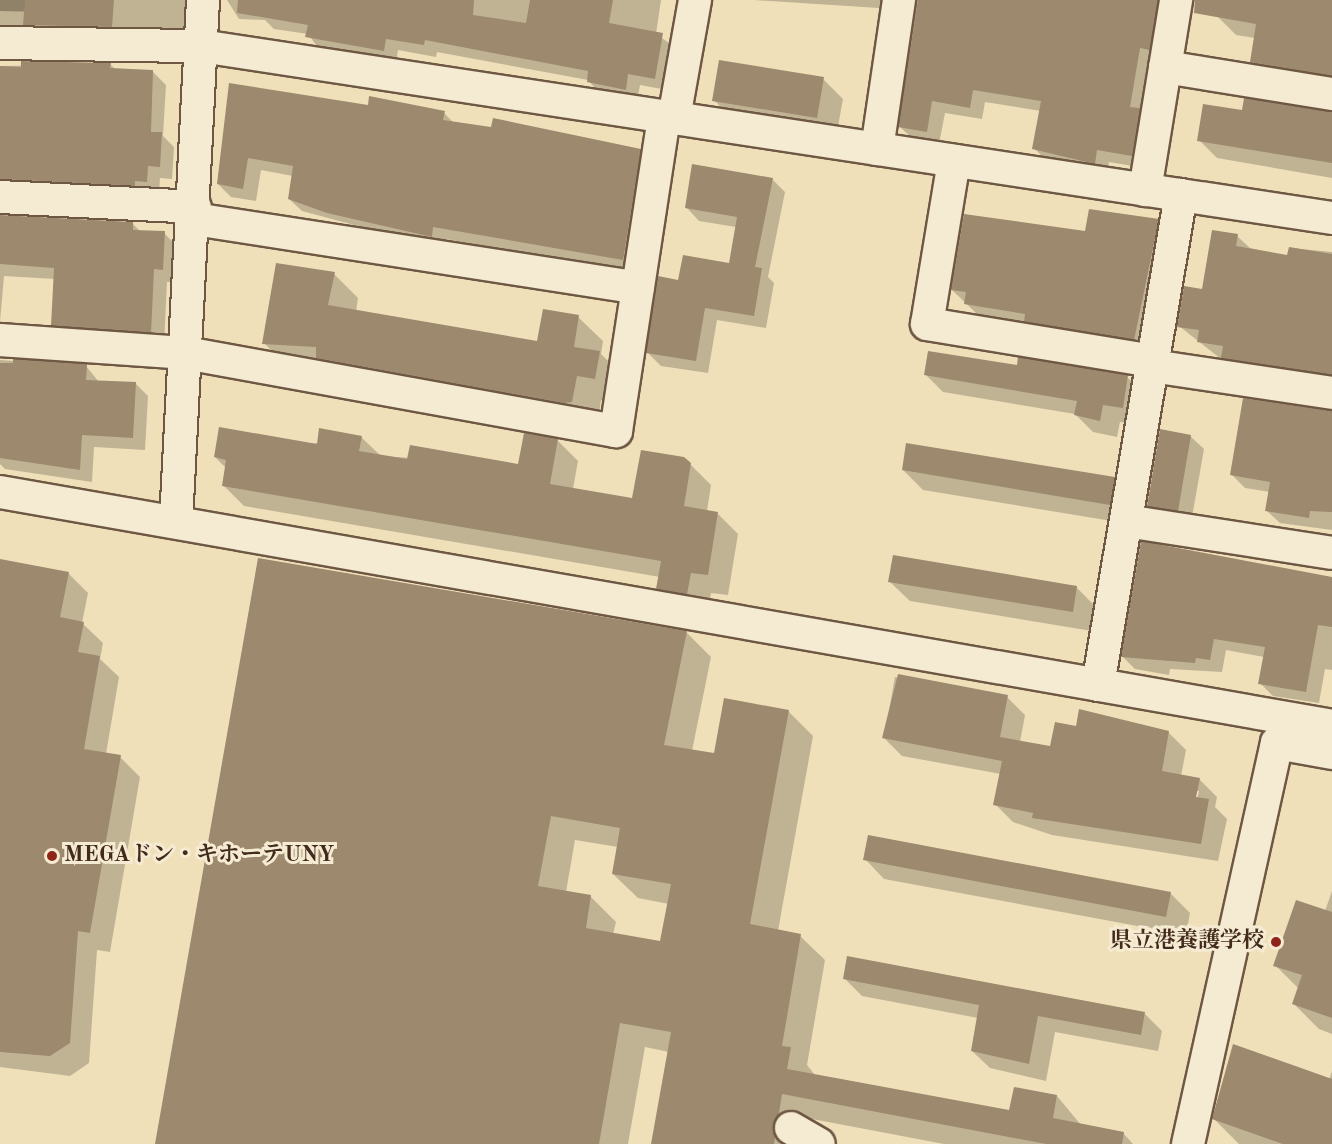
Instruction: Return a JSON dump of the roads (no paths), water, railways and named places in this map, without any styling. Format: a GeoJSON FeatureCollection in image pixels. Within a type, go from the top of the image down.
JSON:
{"type":"FeatureCollection","features":[{"type":"Feature","properties":{"kind":"street"},"geometry":{"type":"LineString","coordinates":[[176,522],[195,213],[204,0]]}},
{"type":"Feature","properties":{"kind":"street"},"geometry":{"type":"LineString","coordinates":[[0,340],[186,353],[616,431],[638,288],[669,117],[695,0]]}},
{"type":"Feature","properties":{"kind":"street"},"geometry":{"type":"LineString","coordinates":[[877,149],[899,0]]}},
{"type":"Feature","properties":{"kind":"street"},"geometry":{"type":"LineString","coordinates":[[1145,190],[1176,0]]}},
{"type":"Feature","properties":{"kind":"street"},"geometry":{"type":"LineString","coordinates":[[0,44],[201,46],[1332,218]]}},
{"type":"Feature","properties":{"kind":"street"},"geometry":{"type":"LineString","coordinates":[[1165,67],[1332,94]]}},
{"type":"Feature","properties":{"kind":"street"},"geometry":{"type":"LineString","coordinates":[[954,161],[927,324],[1332,393]]}},
{"type":"Feature","properties":{"kind":"street"},"geometry":{"type":"LineString","coordinates":[[1098,685],[1181,195]]}},
{"type":"Feature","properties":{"kind":"street"},"geometry":{"type":"LineString","coordinates":[[0,196],[195,213],[638,288]]}},
{"type":"Feature","properties":{"kind":"street"},"geometry":{"type":"LineString","coordinates":[[0,492],[1332,726]]}},
{"type":"Feature","properties":{"kind":"street"},"geometry":{"type":"LineString","coordinates":[[1126,521],[1332,553]]}},
{"type":"Feature","properties":{"kind":"street"},"geometry":{"type":"LineString","coordinates":[[1188,1144],[1277,743],[1332,753]]}},
{"type":"Feature","properties":{"kind":"street"},"geometry":{"type":"LineString","coordinates":[[791,1128],[819,1144]]}},
{"type":"Feature","properties":{"kind":"place","name":"MEGAドン・キホーテUNY"},"geometry":{"type":"Point","coordinates":[52,856]}},
{"type":"Feature","properties":{"kind":"place","name":"県立港養護学校"},"geometry":{"type":"Point","coordinates":[1276,942]}}]}
